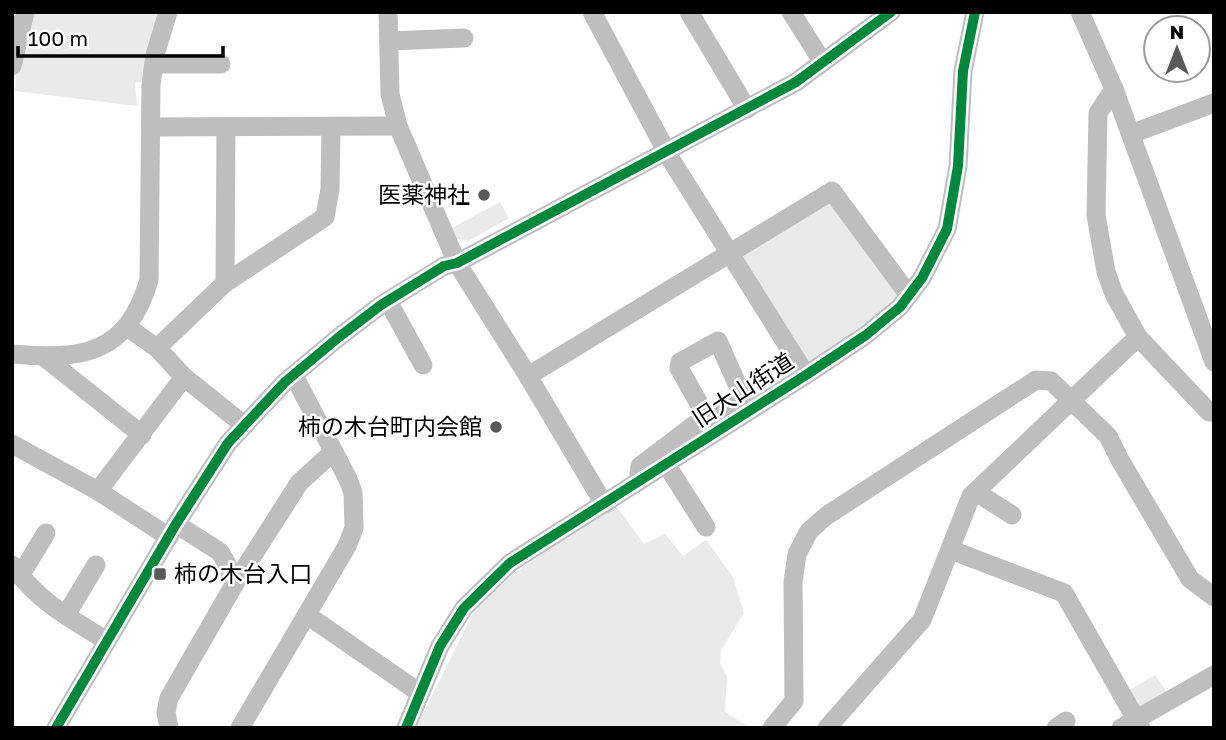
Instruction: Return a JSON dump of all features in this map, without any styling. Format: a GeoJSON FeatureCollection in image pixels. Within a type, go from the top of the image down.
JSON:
{"type":"FeatureCollection","features":[{"type":"Feature","properties":{"kind":"street"},"geometry":{"type":"LineString","coordinates":[[12,66],[25,12]]}},
{"type":"Feature","properties":{"kind":"street"},"geometry":{"type":"LineString","coordinates":[[12,354],[83,354],[113,340],[127,327],[144,297],[149,279],[152,127],[150,85],[168,12]]}},
{"type":"Feature","properties":{"kind":"street"},"geometry":{"type":"LineString","coordinates":[[388,12],[390,94],[398,126],[457,263],[604,504]]}},
{"type":"Feature","properties":{"kind":"street"},"geometry":{"type":"LineString","coordinates":[[592,12],[667,152],[806,375]]}},
{"type":"Feature","properties":{"kind":"street"},"geometry":{"type":"LineString","coordinates":[[689,12],[747,109]]}},
{"type":"Feature","properties":{"kind":"street"},"geometry":{"type":"LineString","coordinates":[[791,12],[822,61]]}},
{"type":"Feature","properties":{"kind":"street"},"geometry":{"type":"LineString","coordinates":[[56,728],[173,530],[228,443],[285,382],[388,301],[444,266],[457,263],[796,82],[891,12]]}},
{"type":"Feature","properties":{"kind":"street","name":"旧大山街道"},"geometry":{"type":"LineString","coordinates":[[406,728],[440,646],[464,608],[510,563],[806,375],[866,335],[900,307],[922,278],[942,239],[949,218],[958,166],[963,71],[975,12]]}},
{"type":"Feature","properties":{"kind":"street"},"geometry":{"type":"LineString","coordinates":[[1080,12],[1114,89],[1214,362]]}},
{"type":"Feature","properties":{"kind":"street"},"geometry":{"type":"LineString","coordinates":[[389,41],[464,38]]}},
{"type":"Feature","properties":{"kind":"street"},"geometry":{"type":"LineString","coordinates":[[155,64],[221,64]]}},
{"type":"Feature","properties":{"kind":"street"},"geometry":{"type":"LineString","coordinates":[[1114,89],[1098,113],[1096,215],[1098,239],[1106,272],[1114,294],[1138,337],[1209,412],[1214,411]]}},
{"type":"Feature","properties":{"kind":"street"},"geometry":{"type":"LineString","coordinates":[[1131,134],[1214,103]]}},
{"type":"Feature","properties":{"kind":"street"},"geometry":{"type":"LineString","coordinates":[[152,127],[398,126]]}},
{"type":"Feature","properties":{"kind":"street"},"geometry":{"type":"LineString","coordinates":[[225,283],[226,127]]}},
{"type":"Feature","properties":{"kind":"street"},"geometry":{"type":"LineString","coordinates":[[157,348],[225,283],[325,217],[330,189],[331,127]]}},
{"type":"Feature","properties":{"kind":"street"},"geometry":{"type":"LineString","coordinates":[[528,376],[832,191],[908,294]]}},
{"type":"Feature","properties":{"kind":"street"},"geometry":{"type":"LineString","coordinates":[[388,301],[423,365]]}},
{"type":"Feature","properties":{"kind":"street"},"geometry":{"type":"LineString","coordinates":[[127,327],[157,348],[184,377],[244,425]]}},
{"type":"Feature","properties":{"kind":"street"},"geometry":{"type":"LineString","coordinates":[[829,727],[922,620],[971,496],[1138,337]]}},
{"type":"Feature","properties":{"kind":"street"},"geometry":{"type":"LineString","coordinates":[[43,356],[142,435]]}},
{"type":"Feature","properties":{"kind":"street"},"geometry":{"type":"LineString","coordinates":[[240,728],[348,546],[354,528],[353,494],[348,479],[294,376]]}},
{"type":"Feature","properties":{"kind":"street"},"geometry":{"type":"LineString","coordinates":[[98,491],[184,377]]}},
{"type":"Feature","properties":{"kind":"street"},"geometry":{"type":"LineString","coordinates":[[772,728],[793,701],[793,582],[797,554],[809,531],[825,516],[1035,380],[1052,381],[1108,436],[1190,579],[1214,597]]}},
{"type":"Feature","properties":{"kind":"street"},"geometry":{"type":"LineString","coordinates":[[638,482],[639,466],[706,416]]}},
{"type":"Feature","properties":{"kind":"street"},"geometry":{"type":"LineString","coordinates":[[12,444],[173,530],[220,552],[234,585]]}},
{"type":"Feature","properties":{"kind":"street"},"geometry":{"type":"LineString","coordinates":[[169,728],[166,712],[169,698],[234,585],[299,483],[333,452]]}},
{"type":"Feature","properties":{"kind":"street"},"geometry":{"type":"LineString","coordinates":[[666,464],[705,517]]}},
{"type":"Feature","properties":{"kind":"street"},"geometry":{"type":"LineString","coordinates":[[976,492],[1012,515]]}},
{"type":"Feature","properties":{"kind":"street"},"geometry":{"type":"LineString","coordinates":[[46,533],[16,570],[38,596],[107,641]]}},
{"type":"Feature","properties":{"kind":"street"},"geometry":{"type":"LineString","coordinates":[[951,550],[1064,593],[1133,724],[1214,675]]}},
{"type":"Feature","properties":{"kind":"street"},"geometry":{"type":"LineString","coordinates":[[66,615],[96,565]]}},
{"type":"Feature","properties":{"kind":"street"},"geometry":{"type":"LineString","coordinates":[[307,615],[420,693]]}},
{"type":"Feature","properties":{"kind":"shaded area"},"geometry":{"type":"Polygon","coordinates":[[[25,12],[166,12],[151,79],[135,83],[137,106],[15,91],[20,28],[25,12]]]}},
{"type":"Feature","properties":{"kind":"shaded area"},"geometry":{"type":"Polygon","coordinates":[[[832,191],[908,294],[806,375],[730,252],[832,191]]]}},
{"type":"Feature","properties":{"kind":"shaded area"},"geometry":{"type":"Polygon","coordinates":[[[500,202],[509,218],[468,241],[456,239],[452,228],[500,202]]]}},
{"type":"Feature","properties":{"kind":"shaded area"},"geometry":{"type":"Polygon","coordinates":[[[615,504],[644,544],[665,534],[683,556],[706,540],[733,577],[744,613],[721,650],[720,663],[727,677],[725,712],[751,728],[416,728],[473,613],[513,574],[615,504]]]}},
{"type":"Feature","properties":{"kind":"shaded area"},"geometry":{"type":"Polygon","coordinates":[[[1155,675],[1168,694],[1146,707],[1136,708],[1126,692],[1155,675]]]}},
{"type":"Feature","properties":{"kind":"cycle path"},"geometry":{"type":"LineString","coordinates":[[56,728],[176,524],[228,443],[285,382],[381,305],[444,266],[457,263],[796,82],[891,12]]}},
{"type":"Feature","properties":{"kind":"cycle path"},"geometry":{"type":"LineString","coordinates":[[406,728],[440,646],[464,608],[510,563],[806,375],[866,335],[900,307],[922,278],[947,229],[958,166],[963,71],[975,12]]}},
{"type":"Feature","properties":{"kind":"place","name":"医薬神社"},"geometry":{"type":"Point","coordinates":[484,195]}},
{"type":"Feature","properties":{"kind":"place","name":"柿の木台町内会館"},"geometry":{"type":"Point","coordinates":[496,427]}},
{"type":"Feature","properties":{"kind":"place","name":"柿の木台入口"},"geometry":{"type":"Point","coordinates":[160,574]}}]}
